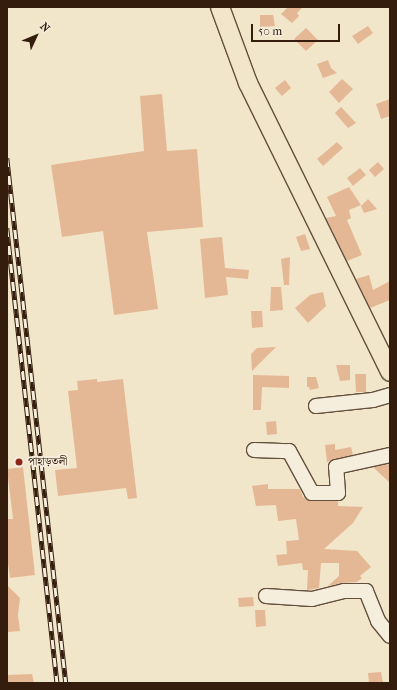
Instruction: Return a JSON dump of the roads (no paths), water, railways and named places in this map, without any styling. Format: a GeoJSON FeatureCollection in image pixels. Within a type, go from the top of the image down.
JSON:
{"type":"FeatureCollection","features":[{"type":"Feature","properties":{"kind":"main road"},"geometry":{"type":"LineString","coordinates":[[220,7],[248,83],[390,372]]}},
{"type":"Feature","properties":{"kind":"street"},"geometry":{"type":"LineString","coordinates":[[316,406],[373,400],[390,395]]}},
{"type":"Feature","properties":{"kind":"street"},"geometry":{"type":"LineString","coordinates":[[254,450],[290,451],[312,493],[338,493],[336,467],[390,455]]}},
{"type":"Feature","properties":{"kind":"street"},"geometry":{"type":"LineString","coordinates":[[266,596],[312,599],[344,591],[366,591],[378,621],[390,636]]}},
{"type":"Feature","properties":{"kind":"railway"},"geometry":{"type":"LineString","coordinates":[[7,158],[66,683]]}},
{"type":"Feature","properties":{"kind":"railway"},"geometry":{"type":"LineString","coordinates":[[7,228],[57,683]]}},
{"type":"Feature","properties":{"kind":"place","name":"পাহাড়তলী"},"geometry":{"type":"Point","coordinates":[19,462]}}]}
